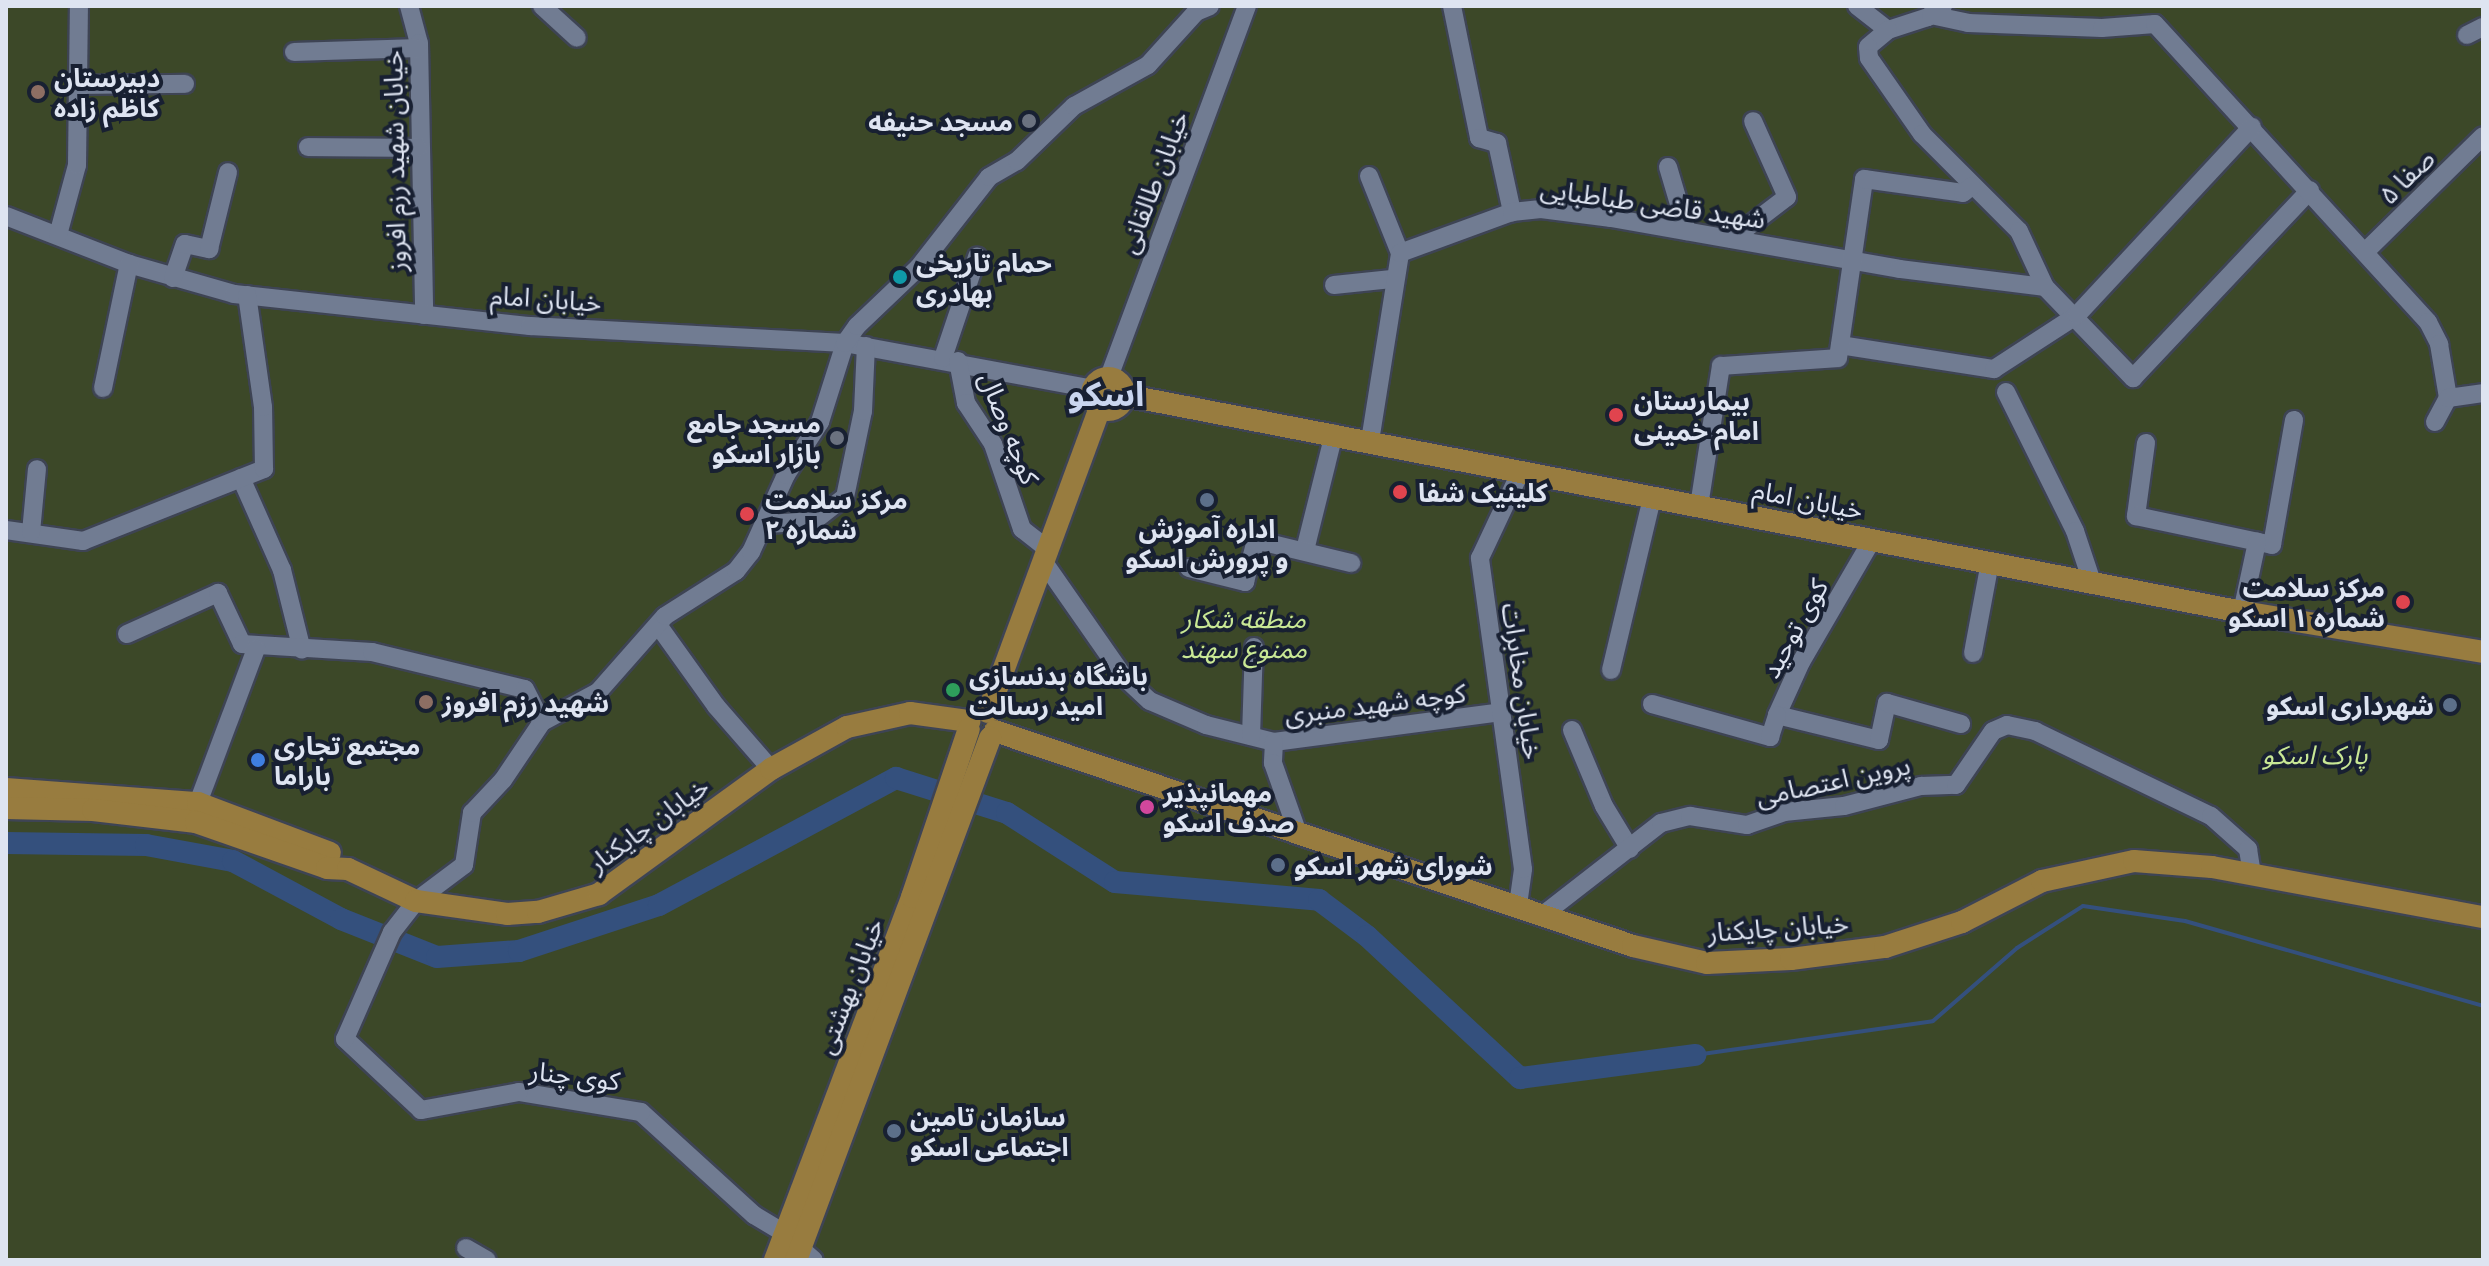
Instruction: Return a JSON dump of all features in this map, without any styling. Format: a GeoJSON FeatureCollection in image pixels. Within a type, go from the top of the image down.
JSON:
{"type":"FeatureCollection","features":[{"type":"Feature","properties":{"kind":"main road","name":"خیابان امام"},"geometry":{"type":"LineString","coordinates":[[1100,391],[1115,408],[1124,395],[1872,540],[2091,579],[2242,612],[2483,652]]}},
{"type":"Feature","properties":{"kind":"main road","name":"خیابان بهشتی"},"geometry":{"type":"LineString","coordinates":[[775,1260],[799,1250],[949,817],[1046,555],[1100,391]]}},
{"type":"Feature","properties":{"kind":"main road","name":"خیابان چایکنار"},"geometry":{"type":"LineString","coordinates":[[6,789],[198,803],[336,856],[348,869],[416,901],[507,914],[571,906],[636,869],[771,769],[847,727],[879,717],[910,713],[982,726],[1296,828],[1633,946],[1707,963],[1791,959],[1885,947],[1949,926],[2077,869],[2134,861],[2252,873],[2483,917]]}},
{"type":"Feature","properties":{"kind":"main road","name":"خیابان چایکنار"},"geometry":{"type":"LineString","coordinates":[[6,808],[93,810],[196,822],[327,868],[348,869]]}},
{"type":"Feature","properties":{"kind":"street"},"geometry":{"type":"LineString","coordinates":[[58,235],[77,165],[81,85],[79,6]]}},
{"type":"Feature","properties":{"kind":"street","name":"خیابان شهید رزم افروز"},"geometry":{"type":"LineString","coordinates":[[409,6],[418,48],[424,315]]}},
{"type":"Feature","properties":{"kind":"street"},"geometry":{"type":"LineString","coordinates":[[542,6],[577,38]]}},
{"type":"Feature","properties":{"kind":"street"},"geometry":{"type":"LineString","coordinates":[[416,901],[464,865],[472,813],[503,780],[542,722],[598,692],[658,625],[736,571],[767,524],[786,475],[820,422],[845,343],[918,268],[989,177],[1017,161],[1074,106],[1148,65],[1196,12],[1210,6]]}},
{"type":"Feature","properties":{"kind":"street","name":"خیابان طالقانی"},"geometry":{"type":"LineString","coordinates":[[1100,391],[1247,6]]}},
{"type":"Feature","properties":{"kind":"street"},"geometry":{"type":"LineString","coordinates":[[1452,6],[1479,138],[1497,143],[1512,212]]}},
{"type":"Feature","properties":{"kind":"street"},"geometry":{"type":"LineString","coordinates":[[1857,6],[1888,30]]}},
{"type":"Feature","properties":{"kind":"street"},"geometry":{"type":"LineString","coordinates":[[2310,190],[2133,378],[2077,315],[2045,287],[2019,231],[1922,134],[1869,58],[1868,47],[1888,30],[1937,10],[1968,23],[2102,28],[2155,24],[2310,190],[2436,334],[2448,398],[2435,422]]}},
{"type":"Feature","properties":{"kind":"street"},"geometry":{"type":"LineString","coordinates":[[294,52],[418,48]]}},
{"type":"Feature","properties":{"kind":"street"},"geometry":{"type":"LineString","coordinates":[[81,85],[185,84]]}},
{"type":"Feature","properties":{"kind":"street"},"geometry":{"type":"LineString","coordinates":[[1732,239],[1787,197],[1753,121]]}},
{"type":"Feature","properties":{"kind":"street"},"geometry":{"type":"LineString","coordinates":[[1699,506],[1721,366],[1839,352],[1994,369],[2077,315],[2252,127]]}},
{"type":"Feature","properties":{"kind":"street","name":"صفا ۵"},"geometry":{"type":"LineString","coordinates":[[2365,252],[2483,136]]}},
{"type":"Feature","properties":{"kind":"street"},"geometry":{"type":"LineString","coordinates":[[308,147],[418,148]]}},
{"type":"Feature","properties":{"kind":"street"},"geometry":{"type":"LineString","coordinates":[[1668,167],[1687,231]]}},
{"type":"Feature","properties":{"kind":"street"},"geometry":{"type":"LineString","coordinates":[[173,278],[185,244],[209,249],[228,172]]}},
{"type":"Feature","properties":{"kind":"street"},"geometry":{"type":"LineString","coordinates":[[1369,176],[1400,253],[1392,279],[1370,441]]}},
{"type":"Feature","properties":{"kind":"street"},"geometry":{"type":"LineString","coordinates":[[1839,352],[1864,179],[1963,193],[1972,186]]}},
{"type":"Feature","properties":{"kind":"street","name":"شهید قاضی طباطبایی"},"geometry":{"type":"LineString","coordinates":[[1400,253],[1512,212],[1541,209],[1853,260],[2045,287]]}},
{"type":"Feature","properties":{"kind":"street","name":"خیابان امام"},"geometry":{"type":"LineString","coordinates":[[6,216],[129,264],[247,295],[424,315],[845,343],[950,359],[1100,391]]}},
{"type":"Feature","properties":{"kind":"street"},"geometry":{"type":"LineString","coordinates":[[950,359],[977,257]]}},
{"type":"Feature","properties":{"kind":"street"},"geometry":{"type":"LineString","coordinates":[[103,388],[129,264]]}},
{"type":"Feature","properties":{"kind":"street"},"geometry":{"type":"LineString","coordinates":[[1334,285],[1392,279]]}},
{"type":"Feature","properties":{"kind":"street"},"geometry":{"type":"LineString","coordinates":[[6,530],[92,539],[264,469],[266,459],[247,295]]}},
{"type":"Feature","properties":{"kind":"street"},"geometry":{"type":"LineString","coordinates":[[767,524],[814,521],[845,497],[863,411],[866,346]]}},
{"type":"Feature","properties":{"kind":"street","name":"کوچه وصال"},"geometry":{"type":"LineString","coordinates":[[950,359],[966,403],[993,444],[1022,529],[1046,555]]}},
{"type":"Feature","properties":{"kind":"street"},"geometry":{"type":"LineString","coordinates":[[2006,392],[2075,531],[2091,579]]}},
{"type":"Feature","properties":{"kind":"street"},"geometry":{"type":"LineString","coordinates":[[2448,398],[2483,393]]}},
{"type":"Feature","properties":{"kind":"street"},"geometry":{"type":"LineString","coordinates":[[2146,443],[2136,516],[2272,545],[2294,420]]}},
{"type":"Feature","properties":{"kind":"street"},"geometry":{"type":"LineString","coordinates":[[1305,550],[1334,434]]}},
{"type":"Feature","properties":{"kind":"street"},"geometry":{"type":"LineString","coordinates":[[31,532],[37,469]]}},
{"type":"Feature","properties":{"kind":"street","name":"خیابان مخابرات"},"geometry":{"type":"LineString","coordinates":[[1518,905],[1523,869],[1480,558],[1520,473]]}},
{"type":"Feature","properties":{"kind":"street"},"geometry":{"type":"LineString","coordinates":[[241,478],[282,570],[302,650]]}},
{"type":"Feature","properties":{"kind":"street"},"geometry":{"type":"LineString","coordinates":[[1611,670],[1652,498]]}},
{"type":"Feature","properties":{"kind":"street"},"geometry":{"type":"LineString","coordinates":[[1189,568],[1245,582],[1256,540],[1351,563]]}},
{"type":"Feature","properties":{"kind":"street","name":"کوی توحید"},"geometry":{"type":"LineString","coordinates":[[1872,540],[1801,662],[1777,715],[1879,740],[1887,703],[1961,724]]}},
{"type":"Feature","properties":{"kind":"street"},"geometry":{"type":"LineString","coordinates":[[2242,612],[2257,542]]}},
{"type":"Feature","properties":{"kind":"street","name":"کوچه شهید منبری"},"geometry":{"type":"LineString","coordinates":[[1046,555],[1124,677],[1150,701],[1206,725],[1274,742],[1501,712]]}},
{"type":"Feature","properties":{"kind":"street"},"geometry":{"type":"LineString","coordinates":[[1973,653],[1990,562]]}},
{"type":"Feature","properties":{"kind":"street"},"geometry":{"type":"LineString","coordinates":[[127,634],[218,593],[242,644],[256,649],[372,652],[525,689],[542,722]]}},
{"type":"Feature","properties":{"kind":"street"},"geometry":{"type":"LineString","coordinates":[[658,625],[716,706],[771,769]]}},
{"type":"Feature","properties":{"kind":"street"},"geometry":{"type":"LineString","coordinates":[[1251,736],[1254,647]]}},
{"type":"Feature","properties":{"kind":"street"},"geometry":{"type":"LineString","coordinates":[[198,803],[256,649]]}},
{"type":"Feature","properties":{"kind":"street"},"geometry":{"type":"LineString","coordinates":[[1652,704],[1770,737],[1777,715]]}},
{"type":"Feature","properties":{"kind":"street","name":"پروین اعتصامی"},"geometry":{"type":"LineString","coordinates":[[1544,914],[1661,823],[1690,816],[1747,825],[1784,812],[1844,806],[1921,786],[1956,785],[1993,731],[2007,725],[2035,731],[2211,816],[2248,849],[2252,873]]}},
{"type":"Feature","properties":{"kind":"street"},"geometry":{"type":"LineString","coordinates":[[1572,730],[1604,806],[1630,849]]}},
{"type":"Feature","properties":{"kind":"street"},"geometry":{"type":"LineString","coordinates":[[1274,742],[1273,763],[1296,828]]}},
{"type":"Feature","properties":{"kind":"street","name":"کوی چنار"},"geometry":{"type":"LineString","coordinates":[[416,901],[392,932],[345,1039],[421,1110],[519,1092],[641,1112],[754,1215],[799,1250]]}},
{"type":"Feature","properties":{"kind":"street"},"geometry":{"type":"LineString","coordinates":[[466,1248],[487,1260]]}},
{"type":"Feature","properties":{"kind":"green space","name":"منطقه شکار ممنوع سهند"},"geometry":{"type":"Polygon","coordinates":[[[6,6],[2483,6],[2483,1260],[6,1260],[6,6]]]}},
{"type":"Feature","properties":{"kind":"waterway"},"geometry":{"type":"LineString","coordinates":[[6,843],[146,845],[233,861],[341,919],[437,957],[519,951],[659,905],[896,778],[1007,813],[1115,882],[1319,900],[1367,936],[1520,1078],[1695,1055]]}},
{"type":"Feature","properties":{"kind":"waterway"},"geometry":{"type":"LineString","coordinates":[[1695,1055],[1933,1021],[2017,948],[2083,906],[2185,921],[2483,1006]]}},
{"type":"Feature","properties":{"kind":"place","name":"دبیرستان کاظم زاده"},"geometry":{"type":"Point","coordinates":[38,92]}},
{"type":"Feature","properties":{"kind":"place","name":"مسجد حنیفه"},"geometry":{"type":"Point","coordinates":[1029,121]}},
{"type":"Feature","properties":{"kind":"place","name":"حمام تاریخی بهادری"},"geometry":{"type":"Point","coordinates":[900,277]}},
{"type":"Feature","properties":{"kind":"place","name":"بیمارستان امام خمینی"},"geometry":{"type":"Point","coordinates":[1616,415]}},
{"type":"Feature","properties":{"kind":"place","name":"مسجد جامع بازار اسکو"},"geometry":{"type":"Point","coordinates":[837,438]}},
{"type":"Feature","properties":{"kind":"place","name":"کلینیک شفا"},"geometry":{"type":"Point","coordinates":[1400,492]}},
{"type":"Feature","properties":{"kind":"place","name":"اداره آموزش و پرورش اسکو"},"geometry":{"type":"Point","coordinates":[1207,500]}},
{"type":"Feature","properties":{"kind":"place","name":"مرکز سلامت شماره ۲"},"geometry":{"type":"Point","coordinates":[747,514]}},
{"type":"Feature","properties":{"kind":"place","name":"مرکز سلامت شماره ۱ اسکو"},"geometry":{"type":"Point","coordinates":[2403,602]}},
{"type":"Feature","properties":{"kind":"place","name":"باشگاه بدنسازی امید رسالت"},"geometry":{"type":"Point","coordinates":[953,690]}},
{"type":"Feature","properties":{"kind":"place","name":"شهید رزم افروز"},"geometry":{"type":"Point","coordinates":[426,702]}},
{"type":"Feature","properties":{"kind":"place","name":"شهرداری اسکو"},"geometry":{"type":"Point","coordinates":[2450,705]}},
{"type":"Feature","properties":{"kind":"place","name":"مجتمع تجاری باراما"},"geometry":{"type":"Point","coordinates":[258,760]}},
{"type":"Feature","properties":{"kind":"place","name":"مهمانپذیر صدف اسکو"},"geometry":{"type":"Point","coordinates":[1147,807]}},
{"type":"Feature","properties":{"kind":"place","name":"شورای شهر اسکو"},"geometry":{"type":"Point","coordinates":[1278,865]}},
{"type":"Feature","properties":{"kind":"place","name":"سازمان تامین اجتماعی اسکو"},"geometry":{"type":"Point","coordinates":[894,1131]}},
{"type":"Feature","properties":{"kind":"district","name":"اسکو"},"geometry":{"type":"Point","coordinates":[1106,393]}},
{"type":"Feature","properties":{"kind":"park label","name":"پارک اسکو"},"geometry":{"type":"Point","coordinates":[2315,754]}}]}
